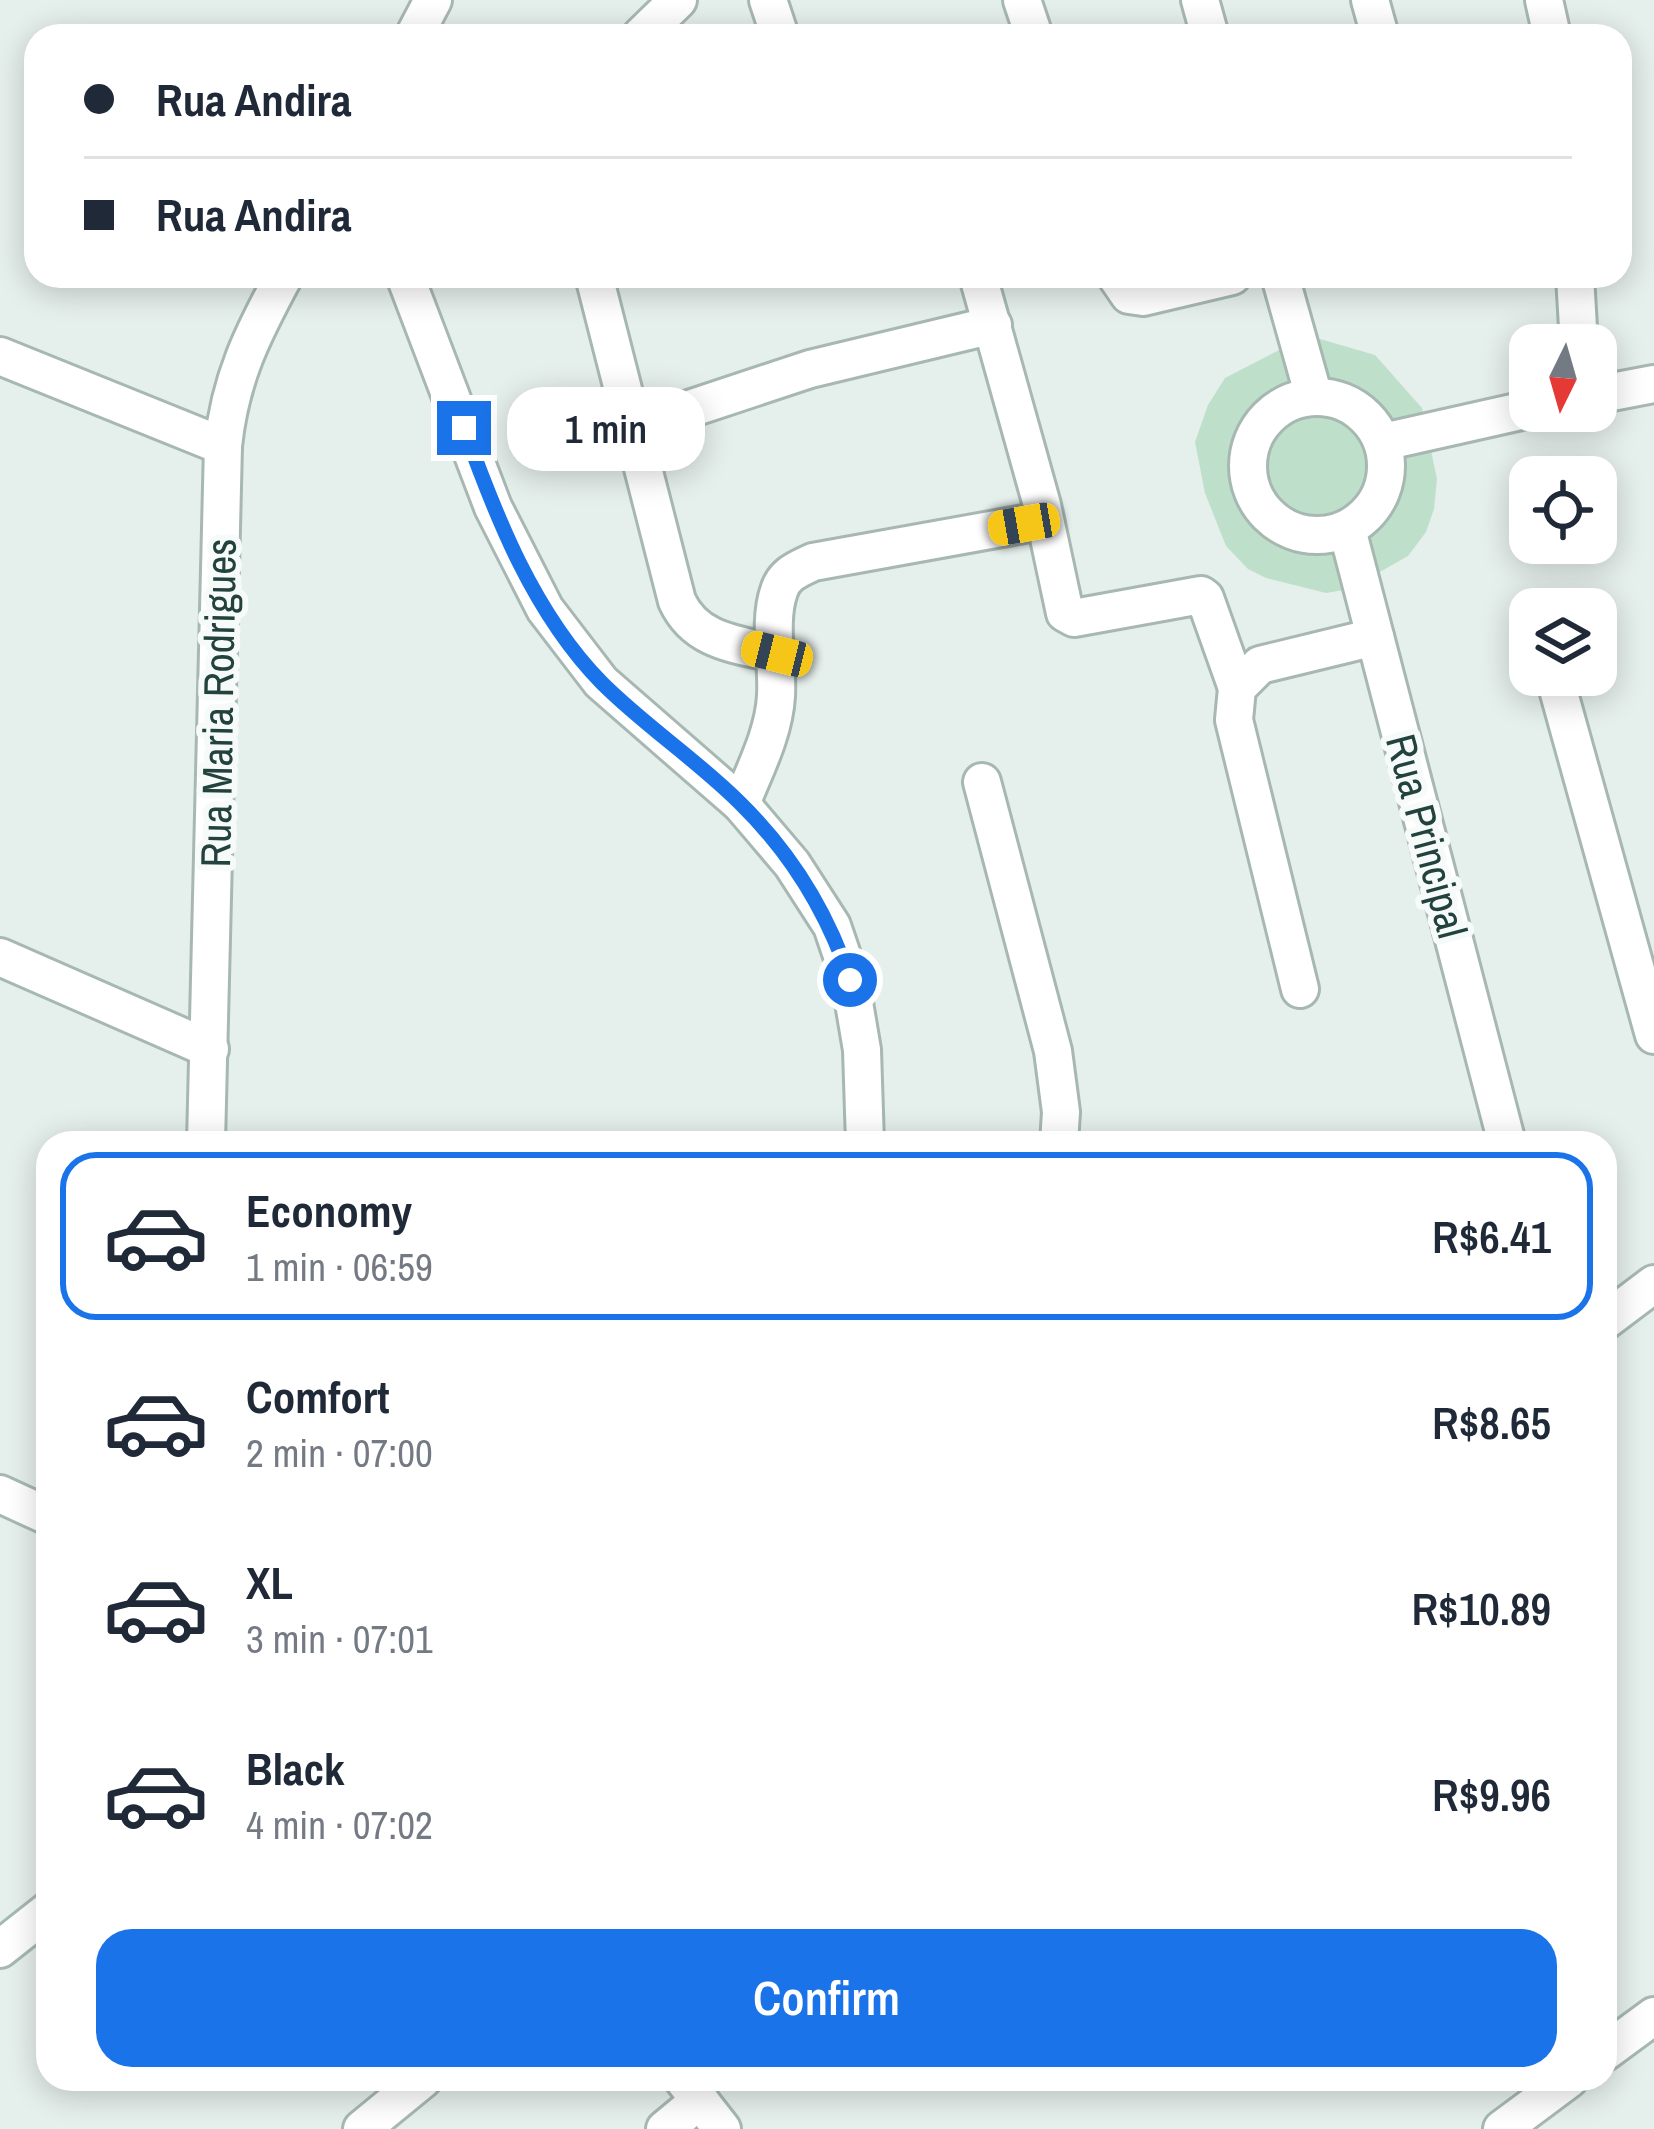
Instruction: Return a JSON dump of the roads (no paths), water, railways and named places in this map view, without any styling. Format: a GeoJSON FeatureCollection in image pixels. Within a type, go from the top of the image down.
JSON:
{"type":"FeatureCollection","features":[{"type":"Feature","properties":{"kind":"street"},"geometry":{"type":"LineString","coordinates":[[653,24],[678,0]]}},
{"type":"Feature","properties":{"kind":"street","name":"Rua Maria Rodrigues"},"geometry":{"type":"LineString","coordinates":[[207,1131],[223,446],[228,401],[241,360],[278,288]]}},
{"type":"Feature","properties":{"kind":"street"},"geometry":{"type":"LineString","coordinates":[[410,288],[493,507],[545,609],[601,682],[741,804],[792,864],[832,926],[850,980],[862,1049],[865,1131]]}},
{"type":"Feature","properties":{"kind":"street"},"geometry":{"type":"LineString","coordinates":[[597,288],[676,601],[685,617],[714,638],[777,654]]}},
{"type":"Feature","properties":{"kind":"street"},"geometry":{"type":"LineString","coordinates":[[982,288],[1042,505],[1065,613],[1074,618],[1205,598],[1237,688],[1234,720],[1300,988]]}},
{"type":"Feature","properties":{"kind":"street"},"geometry":{"type":"LineString","coordinates":[[1124,288],[1129,295],[1143,297],[1181,288]]}},
{"type":"Feature","properties":{"kind":"street"},"geometry":{"type":"LineString","coordinates":[[1283,288],[1314,398]]}},
{"type":"Feature","properties":{"kind":"street"},"geometry":{"type":"LineString","coordinates":[[1576,288],[1578,324]]}},
{"type":"Feature","properties":{"kind":"street"},"geometry":{"type":"LineString","coordinates":[[632,428],[810,369],[993,325]]}},
{"type":"Feature","properties":{"kind":"street"},"geometry":{"type":"LineString","coordinates":[[0,356],[223,446]]}},
{"type":"Feature","properties":{"kind":"street"},"geometry":{"type":"LineString","coordinates":[[1617,391],[1654,383]]}},
{"type":"Feature","properties":{"kind":"street"},"geometry":{"type":"LineString","coordinates":[[1314,398],[1352,406],[1370,421],[1383,442],[1387,466],[1383,489],[1371,511],[1347,529],[1300,534],[1278,524],[1260,506],[1250,485],[1249,450],[1259,428],[1280,408],[1297,400],[1314,398]]}},
{"type":"Feature","properties":{"kind":"street"},"geometry":{"type":"LineString","coordinates":[[1383,442],[1509,414]]}},
{"type":"Feature","properties":{"kind":"street"},"geometry":{"type":"LineString","coordinates":[[741,804],[767,739],[776,701],[775,609],[779,588],[790,572],[813,562],[1024,524]]}},
{"type":"Feature","properties":{"kind":"street","name":"Rua Principal"},"geometry":{"type":"LineString","coordinates":[[1347,529],[1504,1131]]}},
{"type":"Feature","properties":{"kind":"street"},"geometry":{"type":"LineString","coordinates":[[1237,688],[1260,665],[1375,637]]}},
{"type":"Feature","properties":{"kind":"street"},"geometry":{"type":"LineString","coordinates":[[1560,696],[1654,1035]]}},
{"type":"Feature","properties":{"kind":"street"},"geometry":{"type":"LineString","coordinates":[[982,782],[1053,1052],[1060,1131]]}},
{"type":"Feature","properties":{"kind":"street"},"geometry":{"type":"LineString","coordinates":[[0,957],[210,1049]]}},
{"type":"Feature","properties":{"kind":"street"},"geometry":{"type":"LineString","coordinates":[[1617,1292],[1654,1266]]}},
{"type":"Feature","properties":{"kind":"street"},"geometry":{"type":"LineString","coordinates":[[1617,1312],[1654,1284]]}},
{"type":"Feature","properties":{"kind":"street"},"geometry":{"type":"LineString","coordinates":[[0,1494],[36,1510]]}},
{"type":"Feature","properties":{"kind":"street"},"geometry":{"type":"LineString","coordinates":[[0,1949],[36,1920]]}},
{"type":"Feature","properties":{"kind":"street"},"geometry":{"type":"LineString","coordinates":[[1617,2043],[1654,2016]]}},
{"type":"Feature","properties":{"kind":"street"},"geometry":{"type":"LineString","coordinates":[[362,2129],[408,2091]]}},
{"type":"Feature","properties":{"kind":"street"},"geometry":{"type":"LineString","coordinates":[[664,2129],[690,2091]]}},
{"type":"Feature","properties":{"kind":"street"},"geometry":{"type":"LineString","coordinates":[[692,2091],[722,2129]]}},
{"type":"Feature","properties":{"kind":"street"},"geometry":{"type":"LineString","coordinates":[[1502,2129],[1553,2091]]}}]}
